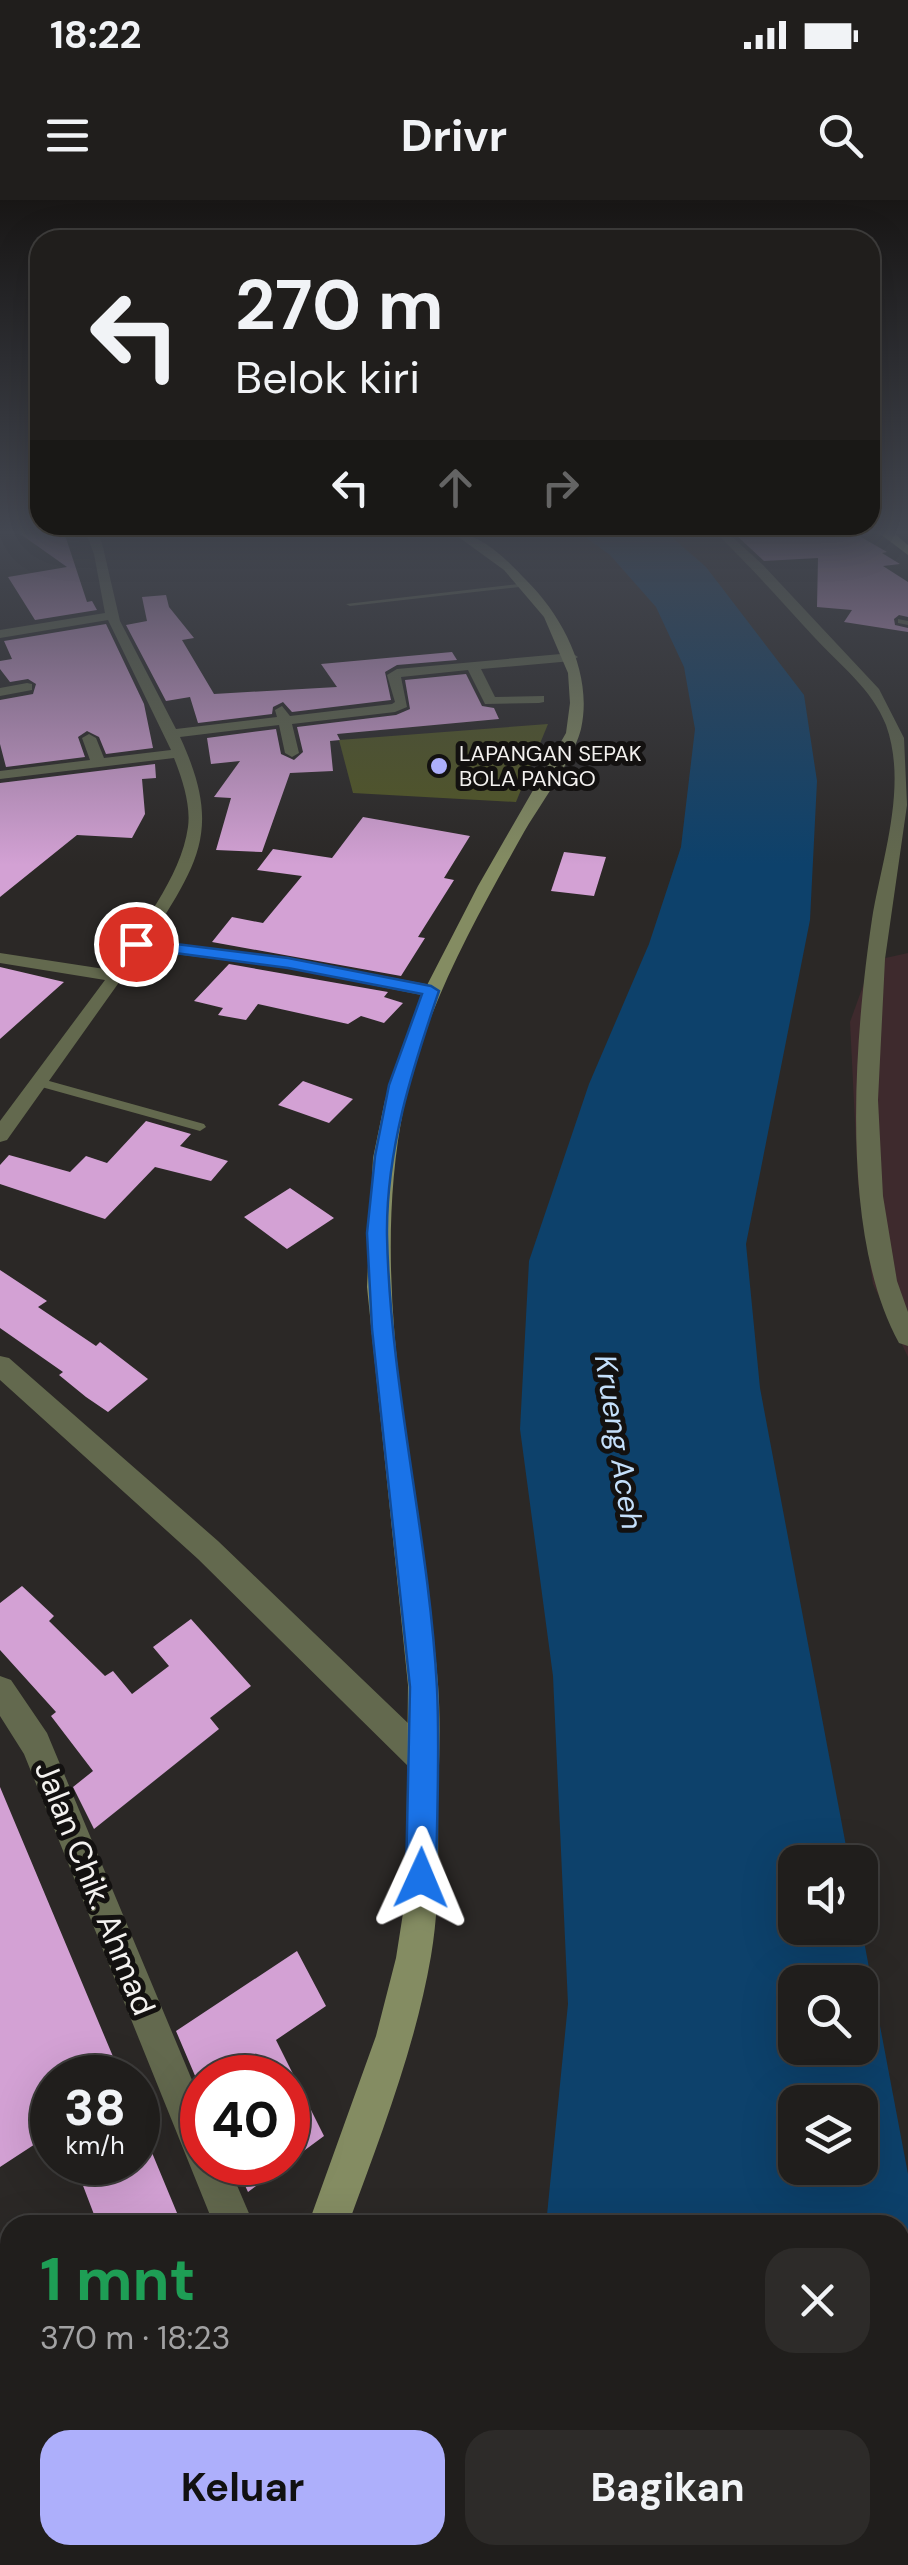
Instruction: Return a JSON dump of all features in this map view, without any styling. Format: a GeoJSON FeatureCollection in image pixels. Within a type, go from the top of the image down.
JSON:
{"type":"FeatureCollection","features":[{"type":"Feature","properties":{"kind":"street"},"geometry":{"type":"LineString","coordinates":[[0,1135],[42,1083],[136,944],[193,850],[198,827],[174,733],[127,643]]}},
{"type":"Feature","properties":{"kind":"street"},"geometry":{"type":"LineString","coordinates":[[332,2215],[362,2136],[396,2022],[421,1918],[424,1687],[383,1329],[377,1233],[384,1156],[398,1085],[431,991],[573,733],[577,716],[572,657],[563,643]]}},
{"type":"Feature","properties":{"kind":"street"},"geometry":{"type":"LineString","coordinates":[[827,643],[869,684],[886,709],[898,740],[900,814],[874,973],[871,1186],[885,1283],[908,1337]]}},
{"type":"Feature","properties":{"kind":"street"},"geometry":{"type":"LineString","coordinates":[[174,733],[282,715],[399,707],[402,704],[394,674],[572,657]]}},
{"type":"Feature","properties":{"kind":"street"},"geometry":{"type":"LineString","coordinates":[[472,665],[490,701],[539,699]]}},
{"type":"Feature","properties":{"kind":"street"},"geometry":{"type":"LineString","coordinates":[[0,692],[27,688]]}},
{"type":"Feature","properties":{"kind":"street"},"geometry":{"type":"LineString","coordinates":[[282,715],[292,753]]}},
{"type":"Feature","properties":{"kind":"street"},"geometry":{"type":"LineString","coordinates":[[88,738],[99,762]]}},
{"type":"Feature","properties":{"kind":"street"},"geometry":{"type":"LineString","coordinates":[[0,775],[179,752]]}},
{"type":"Feature","properties":{"kind":"street"},"geometry":{"type":"LineString","coordinates":[[136,944],[288,963],[431,991]]}},
{"type":"Feature","properties":{"kind":"street"},"geometry":{"type":"LineString","coordinates":[[0,958],[114,976]]}},
{"type":"Feature","properties":{"kind":"street"},"geometry":{"type":"LineString","coordinates":[[0,1365],[208,1550],[422,1759]]}},
{"type":"Feature","properties":{"kind":"street","name":"Jalan Chik. Ahmad"},"geometry":{"type":"LineString","coordinates":[[0,1690],[36,1744],[180,2094]]}},
{"type":"Feature","properties":{"kind":"street"},"geometry":{"type":"LineString","coordinates":[[217,2185],[230,2215]]}},
{"type":"Feature","properties":{"kind":"lane"},"geometry":{"type":"LineString","coordinates":[[42,1083],[200,1127]]}},
{"type":"Feature","properties":{"kind":"shaded area"},"geometry":{"type":"Polygon","coordinates":[[[908,953],[908,1357],[873,1284],[858,1184],[850,1022],[872,961],[908,953]]]}},
{"type":"Feature","properties":{"kind":"green space","name":"LAPANGAN SEPAK BOLA PANGO"},"geometry":{"type":"Polygon","coordinates":[[[548,724],[516,802],[353,793],[339,740],[548,724]]]}},
{"type":"Feature","properties":{"kind":"water","name":"Krueng Aceh"},"geometry":{"type":"Polygon","coordinates":[[[673,643],[764,643],[804,695],[817,781],[810,920],[746,1244],[760,1388],[846,1845],[778,1845],[778,1945],[865,1945],[869,1965],[778,1965],[778,2065],[878,2065],[878,2015],[908,2174],[908,2215],[547,2215],[568,2004],[553,1676],[520,1429],[529,1261],[589,1084],[649,944],[681,847],[695,729],[684,667],[673,643]]]}},
{"type":"Feature","properties":{"kind":"building"},"geometry":{"type":"Polygon","coordinates":[[[5,643],[115,643],[144,704],[153,748],[106,754],[99,737],[87,731],[78,737],[85,757],[6,767],[0,744],[0,700],[33,694],[36,684],[28,679],[10,682],[0,669],[0,661],[12,659],[5,643]]]}},
{"type":"Feature","properties":{"kind":"building"},"geometry":{"type":"Polygon","coordinates":[[[136,643],[184,643],[214,694],[337,687],[321,664],[452,652],[457,660],[397,665],[385,672],[391,700],[292,712],[283,702],[273,707],[272,714],[198,723],[190,697],[166,701],[136,643]]]}},
{"type":"Feature","properties":{"kind":"building"},"geometry":{"type":"Polygon","coordinates":[[[466,674],[482,706],[494,708],[499,719],[337,734],[340,740],[330,741],[333,771],[290,773],[262,852],[216,850],[231,798],[214,797],[240,761],[211,764],[207,738],[276,729],[281,754],[294,760],[303,752],[297,727],[396,715],[410,709],[405,680],[466,674]]]}},
{"type":"Feature","properties":{"kind":"building"},"geometry":{"type":"Polygon","coordinates":[[[155,764],[156,778],[142,779],[145,814],[132,838],[77,835],[0,897],[0,783],[155,764]]]}},
{"type":"Feature","properties":{"kind":"building"},"geometry":{"type":"Polygon","coordinates":[[[363,817],[470,836],[444,878],[454,880],[418,937],[425,938],[401,976],[212,942],[232,917],[263,923],[302,876],[257,870],[273,849],[332,858],[363,817]]]}},
{"type":"Feature","properties":{"kind":"building"},"geometry":{"type":"Polygon","coordinates":[[[564,852],[606,857],[594,896],[551,891],[564,852]]]}},
{"type":"Feature","properties":{"kind":"building"},"geometry":{"type":"Polygon","coordinates":[[[229,964],[388,992],[384,997],[403,1003],[384,1023],[361,1016],[348,1024],[258,1004],[246,1020],[218,1015],[223,1008],[194,1001],[229,964]]]}},
{"type":"Feature","properties":{"kind":"building"},"geometry":{"type":"Polygon","coordinates":[[[0,967],[64,982],[0,1039],[0,967]]]}},
{"type":"Feature","properties":{"kind":"building"},"geometry":{"type":"Polygon","coordinates":[[[303,1081],[353,1099],[329,1123],[278,1105],[303,1081]]]}},
{"type":"Feature","properties":{"kind":"building"},"geometry":{"type":"Polygon","coordinates":[[[146,1121],[191,1134],[180,1146],[228,1161],[211,1181],[155,1167],[105,1219],[0,1184],[0,1165],[9,1155],[70,1172],[86,1156],[107,1163],[146,1121]]]}},
{"type":"Feature","properties":{"kind":"building"},"geometry":{"type":"Polygon","coordinates":[[[290,1188],[334,1218],[287,1249],[244,1217],[290,1188]]]}},
{"type":"Feature","properties":{"kind":"building"},"geometry":{"type":"Polygon","coordinates":[[[0,1270],[47,1301],[38,1307],[96,1346],[100,1342],[148,1379],[108,1412],[86,1397],[59,1375],[63,1372],[0,1328],[0,1270]]]}},
{"type":"Feature","properties":{"kind":"building"},"geometry":{"type":"Polygon","coordinates":[[[22,1586],[54,1616],[49,1621],[105,1676],[113,1671],[132,1694],[169,1666],[153,1647],[191,1619],[251,1686],[210,1718],[219,1729],[94,1829],[73,1787],[93,1771],[51,1716],[56,1712],[0,1650],[0,1603],[22,1586]]]}},
{"type":"Feature","properties":{"kind":"building"},"geometry":{"type":"Polygon","coordinates":[[[0,1787],[112,2055],[30,2055],[30,2147],[0,2167],[0,1787]]]}},
{"type":"Feature","properties":{"kind":"building"},"geometry":{"type":"Polygon","coordinates":[[[297,1951],[326,2006],[276,2040],[284,2055],[186,2055],[176,2031],[297,1951]]]}},
{"type":"Feature","properties":{"kind":"building"},"geometry":{"type":"Polygon","coordinates":[[[310,2108],[324,2136],[310,2146],[310,2108]]]}},
{"type":"Feature","properties":{"kind":"building"},"geometry":{"type":"Polygon","coordinates":[[[160,2172],[178,2215],[94,2215],[83,2185],[160,2185],[160,2172]]]}},
{"type":"Feature","properties":{"kind":"place","name":"LAPANGAN SEPAK BOLA PANGO"},"geometry":{"type":"Point","coordinates":[439,766]}},
{"type":"Feature","properties":{"kind":"route"},"geometry":{"type":"LineString","coordinates":[[136,944],[288,963],[431,991],[398,1085],[384,1156],[377,1233],[383,1329],[424,1687],[421,1878]]}}]}
